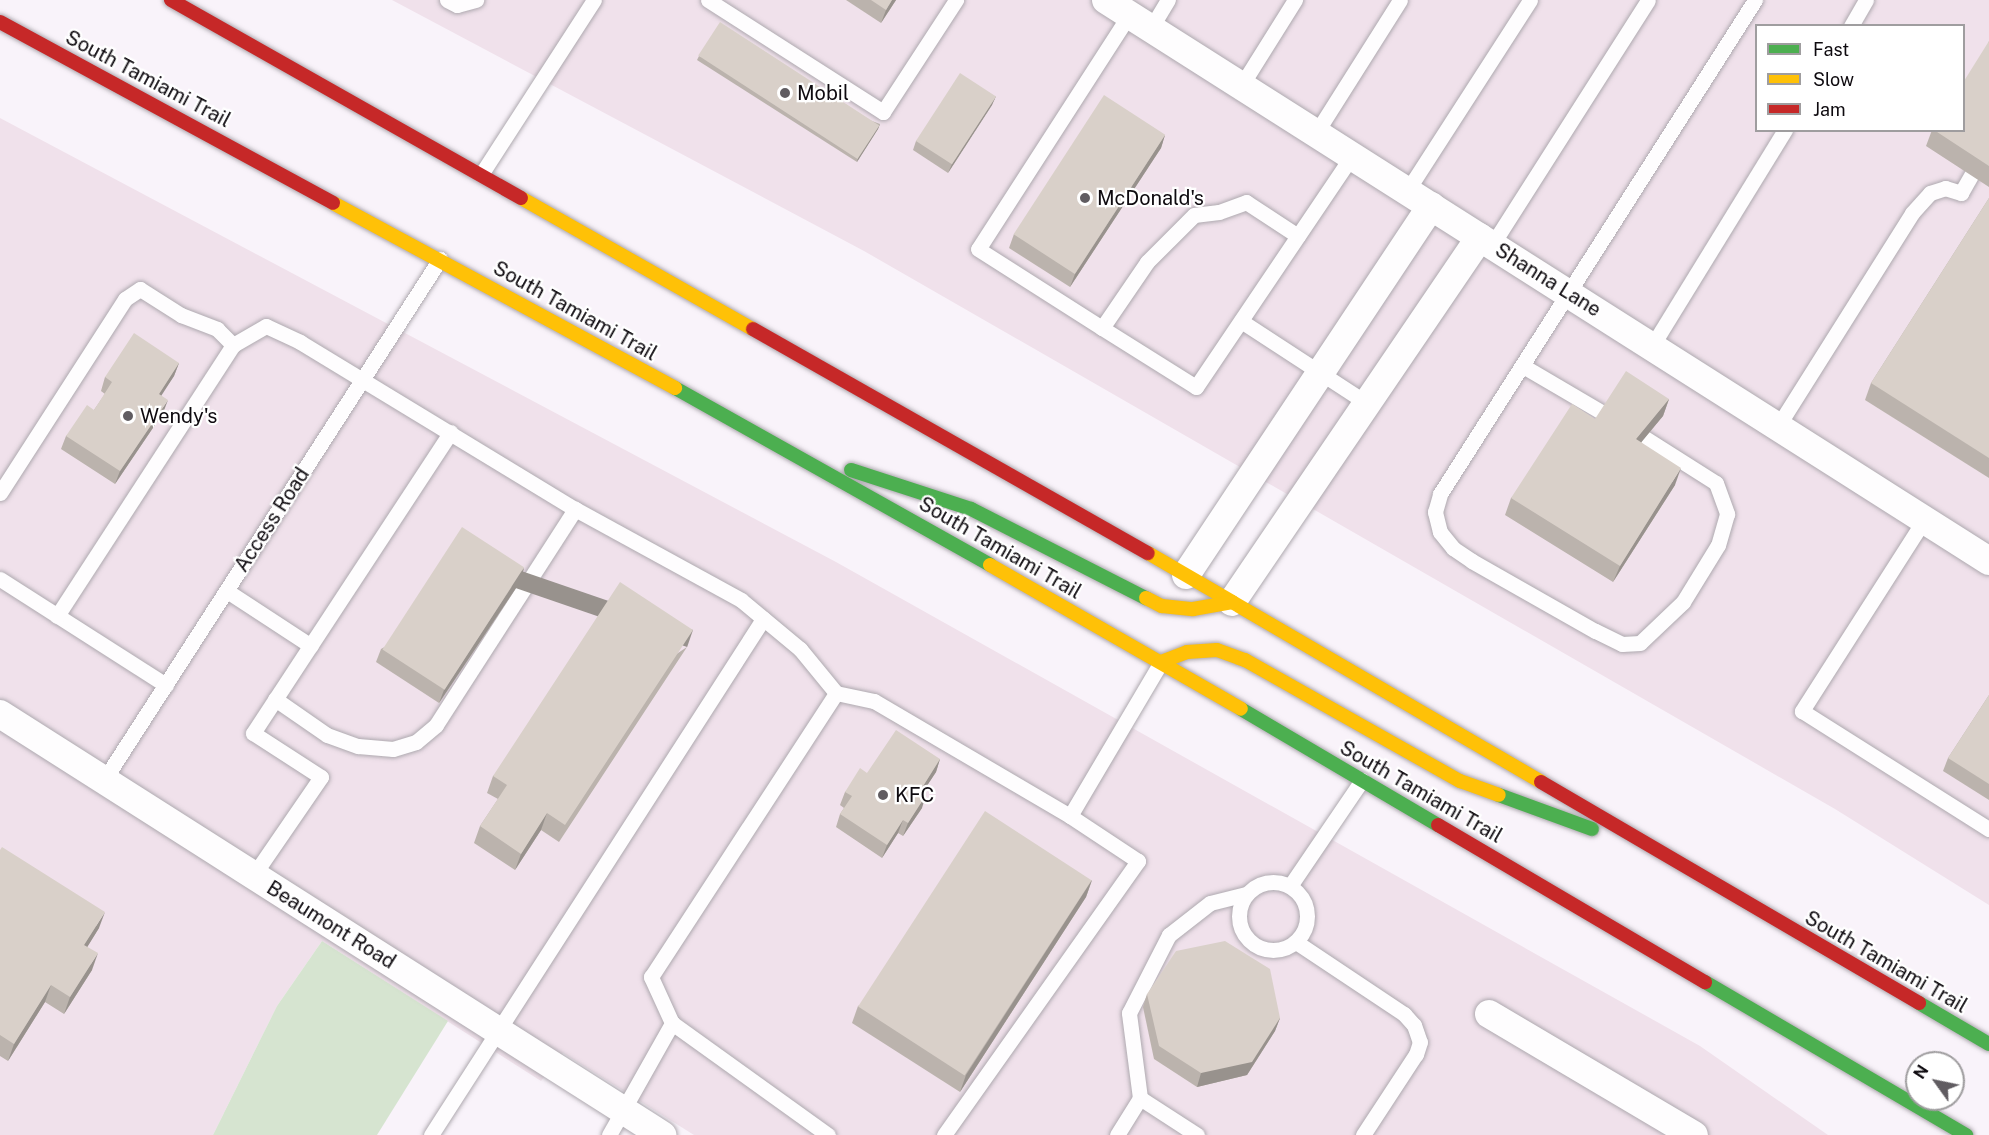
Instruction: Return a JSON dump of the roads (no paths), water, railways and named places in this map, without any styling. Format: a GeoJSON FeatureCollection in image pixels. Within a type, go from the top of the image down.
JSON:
{"type":"FeatureCollection","features":[{"type":"Feature","properties":{"kind":"main road","name":"South Tamiami Trail"},"geometry":{"type":"LineString","coordinates":[[171,0],[482,173],[1186,575],[1989,1044]]}},
{"type":"Feature","properties":{"kind":"main road","name":"South Tamiami Trail"},"geometry":{"type":"LineString","coordinates":[[0,22],[781,446],[1161,662],[1966,1135]]}},
{"type":"Feature","properties":{"kind":"main road"},"geometry":{"type":"LineString","coordinates":[[781,446],[971,509],[1162,606],[1193,609],[1232,602]]}},
{"type":"Feature","properties":{"kind":"main road"},"geometry":{"type":"LineString","coordinates":[[1161,662],[1187,652],[1217,650],[1245,660],[1460,782],[1670,858]]}},
{"type":"Feature","properties":{"kind":"street","name":"Shanna Lane"},"geometry":{"type":"LineString","coordinates":[[1128,14],[1989,561]]}},
{"type":"Feature","properties":{"kind":"street"},"geometry":{"type":"LineString","coordinates":[[1186,575],[1431,206]]}},
{"type":"Feature","properties":{"kind":"street"},"geometry":{"type":"LineString","coordinates":[[1232,602],[1367,403],[1486,241]]}},
{"type":"Feature","properties":{"kind":"street","name":"Beaumont Road"},"geometry":{"type":"LineString","coordinates":[[0,714],[662,1135]]}},
{"type":"Feature","properties":{"kind":"street"},"geometry":{"type":"LineString","coordinates":[[1489,1014],[1695,1135]]}},
{"type":"Feature","properties":{"kind":"lane"},"geometry":{"type":"LineString","coordinates":[[447,0],[456,5],[476,0]]}},
{"type":"Feature","properties":{"kind":"lane"},"geometry":{"type":"LineString","coordinates":[[482,173],[594,0]]}},
{"type":"Feature","properties":{"kind":"lane"},"geometry":{"type":"LineString","coordinates":[[708,0],[883,112],[956,0]]}},
{"type":"Feature","properties":{"kind":"lane"},"geometry":{"type":"LineString","coordinates":[[1168,0],[1128,14],[978,249],[1196,387],[1352,156]]}},
{"type":"Feature","properties":{"kind":"lane"},"geometry":{"type":"LineString","coordinates":[[1241,86],[1295,0]]}},
{"type":"Feature","properties":{"kind":"lane"},"geometry":{"type":"LineString","coordinates":[[1316,133],[1400,0]]}},
{"type":"Feature","properties":{"kind":"lane"},"geometry":{"type":"LineString","coordinates":[[1407,190],[1530,0]]}},
{"type":"Feature","properties":{"kind":"lane"},"geometry":{"type":"LineString","coordinates":[[1486,241],[1648,0]]}},
{"type":"Feature","properties":{"kind":"lane"},"geometry":{"type":"LineString","coordinates":[[1645,438],[1716,483],[1727,514],[1726,527],[1683,602],[1640,643],[1622,644],[1472,561],[1453,548],[1440,532],[1435,512],[1440,494],[1570,294],[1755,0]]}},
{"type":"Feature","properties":{"kind":"lane"},"geometry":{"type":"LineString","coordinates":[[1852,24],[1866,0]]}},
{"type":"Feature","properties":{"kind":"lane"},"geometry":{"type":"LineString","coordinates":[[1652,346],[1784,132]]}},
{"type":"Feature","properties":{"kind":"lane"},"geometry":{"type":"LineString","coordinates":[[1778,426],[1912,213],[1930,193],[1945,188],[1961,193],[1989,144]]}},
{"type":"Feature","properties":{"kind":"lane"},"geometry":{"type":"LineString","coordinates":[[1102,328],[1147,262],[1177,228],[1194,215],[1219,212],[1246,202],[1298,236]]}},
{"type":"Feature","properties":{"kind":"lane","name":"Access Road"},"geometry":{"type":"LineString","coordinates":[[104,780],[440,259]]}},
{"type":"Feature","properties":{"kind":"lane"},"geometry":{"type":"LineString","coordinates":[[0,493],[124,299],[140,289],[181,315],[217,329],[232,345]]}},
{"type":"Feature","properties":{"kind":"lane"},"geometry":{"type":"LineString","coordinates":[[1241,321],[1367,403]]}},
{"type":"Feature","properties":{"kind":"lane"},"geometry":{"type":"LineString","coordinates":[[59,617],[232,345],[266,326],[451,432],[575,509],[741,600],[800,649],[836,693],[874,701],[1070,816],[1138,861],[944,1135]]}},
{"type":"Feature","properties":{"kind":"lane"},"geometry":{"type":"LineString","coordinates":[[1523,366],[1603,413]]}},
{"type":"Feature","properties":{"kind":"lane"},"geometry":{"type":"LineString","coordinates":[[254,876],[321,777],[253,733],[451,432]]}},
{"type":"Feature","properties":{"kind":"lane"},"geometry":{"type":"LineString","coordinates":[[275,699],[327,735],[358,746],[393,749],[427,735],[575,509]]}},
{"type":"Feature","properties":{"kind":"lane"},"geometry":{"type":"LineString","coordinates":[[1924,520],[1802,711],[1989,829]]}},
{"type":"Feature","properties":{"kind":"lane"},"geometry":{"type":"LineString","coordinates":[[0,579],[165,685]]}},
{"type":"Feature","properties":{"kind":"lane"},"geometry":{"type":"LineString","coordinates":[[227,591],[311,646]]}},
{"type":"Feature","properties":{"kind":"lane"},"geometry":{"type":"LineString","coordinates":[[431,1135],[763,619]]}},
{"type":"Feature","properties":{"kind":"lane"},"geometry":{"type":"LineString","coordinates":[[1070,816],[1161,662]]}},
{"type":"Feature","properties":{"kind":"lane"},"geometry":{"type":"LineString","coordinates":[[828,1135],[672,1023],[651,977],[836,693]]}},
{"type":"Feature","properties":{"kind":"lane"},"geometry":{"type":"LineString","coordinates":[[1290,886],[1362,780]]}},
{"type":"Feature","properties":{"kind":"lane"},"geometry":{"type":"LineString","coordinates":[[1117,1135],[1140,1098],[1129,1012],[1168,934],[1210,903],[1247,894],[1267,882],[1290,886],[1305,901],[1308,912],[1307,923],[1296,942],[1287,948],[1265,950],[1246,938],[1239,916],[1247,894]]}},
{"type":"Feature","properties":{"kind":"lane"},"geometry":{"type":"LineString","coordinates":[[1296,942],[1414,1025],[1419,1042],[1416,1054],[1364,1135]]}},
{"type":"Feature","properties":{"kind":"lane"},"geometry":{"type":"LineString","coordinates":[[609,1135],[672,1023]]}},
{"type":"Feature","properties":{"kind":"lane"},"geometry":{"type":"LineString","coordinates":[[1140,1098],[1197,1135]]}},
{"type":"Feature","properties":{"kind":"place","name":"Mobil"},"geometry":{"type":"Point","coordinates":[785,93]}},
{"type":"Feature","properties":{"kind":"place","name":"McDonald's"},"geometry":{"type":"Point","coordinates":[1085,198]}},
{"type":"Feature","properties":{"kind":"place","name":"Wendy's"},"geometry":{"type":"Point","coordinates":[128,416]}},
{"type":"Feature","properties":{"kind":"place","name":"KFC"},"geometry":{"type":"Point","coordinates":[883,795]}}]}
